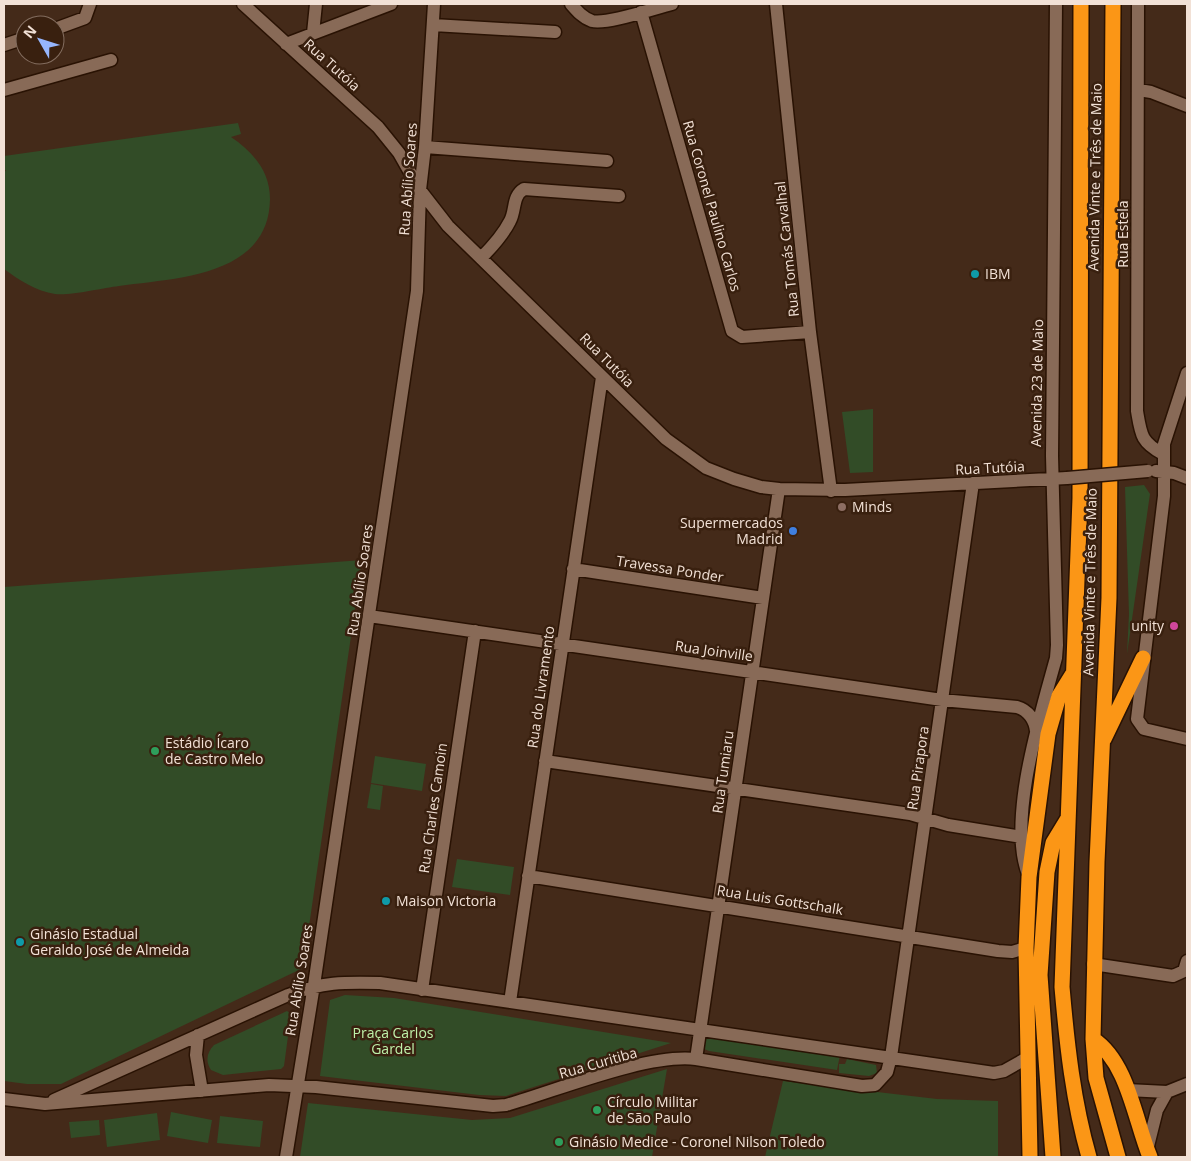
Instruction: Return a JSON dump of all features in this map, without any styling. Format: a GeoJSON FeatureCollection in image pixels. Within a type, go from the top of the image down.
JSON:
{"type":"FeatureCollection","features":[{"type":"Feature","properties":{"kind":"highway","name":"Avenida Vinte e Três de Maio"},"geometry":{"type":"LineString","coordinates":[[1081,4],[1080,498],[1062,987],[1067,1054],[1077,1112],[1089,1157]]}},
{"type":"Feature","properties":{"kind":"highway","name":"Avenida Vinte e Três de Maio"},"geometry":{"type":"LineString","coordinates":[[1113,4],[1109,598],[1093,964],[1093,1039],[1096,1078],[1118,1157]]}},
{"type":"Feature","properties":{"kind":"highway"},"geometry":{"type":"LineString","coordinates":[[1102,743],[1143,658]]}},
{"type":"Feature","properties":{"kind":"highway"},"geometry":{"type":"LineString","coordinates":[[1030,1157],[1026,948],[1029,877],[1048,734],[1059,696],[1074,672]]}},
{"type":"Feature","properties":{"kind":"highway"},"geometry":{"type":"LineString","coordinates":[[1053,1157],[1040,975],[1047,872],[1053,843],[1068,819]]}},
{"type":"Feature","properties":{"kind":"highway"},"geometry":{"type":"LineString","coordinates":[[1093,1039],[1112,1056],[1127,1090],[1149,1154]]}},
{"type":"Feature","properties":{"kind":"highway"},"geometry":{"type":"LineString","coordinates":[[1029,1135],[1035,1144],[1038,1157]]}},
{"type":"Feature","properties":{"kind":"street"},"geometry":{"type":"LineString","coordinates":[[65,25],[85,18],[90,4]]}},
{"type":"Feature","properties":{"kind":"street","name":"Rua Tutóia"},"geometry":{"type":"LineString","coordinates":[[243,4],[378,127],[399,153],[420,190],[448,226],[666,439],[698,463],[734,479],[761,487],[831,491],[1052,479],[1148,471],[1164,471],[1187,478]]}},
{"type":"Feature","properties":{"kind":"street"},"geometry":{"type":"LineString","coordinates":[[313,33],[316,4]]}},
{"type":"Feature","properties":{"kind":"street"},"geometry":{"type":"LineString","coordinates":[[286,44],[391,4]]}},
{"type":"Feature","properties":{"kind":"street","name":"Rua Abílio Soares"},"geometry":{"type":"LineString","coordinates":[[286,1157],[314,985],[417,291],[420,190],[425,147],[434,4]]}},
{"type":"Feature","properties":{"kind":"street"},"geometry":{"type":"LineString","coordinates":[[574,8],[587,19],[601,22],[672,4]]}},
{"type":"Feature","properties":{"kind":"street","name":"Rua Tomás Carvalhal"},"geometry":{"type":"LineString","coordinates":[[776,4],[810,332],[831,491]]}},
{"type":"Feature","properties":{"kind":"street","name":"Avenida 23 de Maio"},"geometry":{"type":"LineString","coordinates":[[1029,877],[1023,856],[1023,810],[1036,735],[1056,658],[1057,644],[1052,479],[1056,4]]}},
{"type":"Feature","properties":{"kind":"street","name":"Rua Estela"},"geometry":{"type":"LineString","coordinates":[[1138,4],[1137,411],[1141,436],[1148,446],[1163,454]]}},
{"type":"Feature","properties":{"kind":"street","name":"Rua Coronel Paulino Carlos"},"geometry":{"type":"LineString","coordinates":[[642,12],[732,331],[735,335],[742,337],[810,332]]}},
{"type":"Feature","properties":{"kind":"street"},"geometry":{"type":"LineString","coordinates":[[433,25],[555,32]]}},
{"type":"Feature","properties":{"kind":"street"},"geometry":{"type":"LineString","coordinates":[[4,90],[111,60]]}},
{"type":"Feature","properties":{"kind":"street"},"geometry":{"type":"LineString","coordinates":[[1139,90],[1151,92],[1187,106]]}},
{"type":"Feature","properties":{"kind":"street"},"geometry":{"type":"LineString","coordinates":[[425,147],[607,161]]}},
{"type":"Feature","properties":{"kind":"street"},"geometry":{"type":"LineString","coordinates":[[481,258],[497,242],[511,219],[516,196],[524,189],[619,196]]}},
{"type":"Feature","properties":{"kind":"street"},"geometry":{"type":"LineString","coordinates":[[1187,373],[1167,434],[1163,454],[1164,496],[1137,719],[1139,724],[1152,732],[1187,739]]}},
{"type":"Feature","properties":{"kind":"street","name":"Rua do Livramento"},"geometry":{"type":"LineString","coordinates":[[510,1002],[602,377]]}},
{"type":"Feature","properties":{"kind":"street","name":"Rua Pirapora"},"geometry":{"type":"LineString","coordinates":[[891,1057],[973,483]]}},
{"type":"Feature","properties":{"kind":"street","name":"Rua Tumiaru"},"geometry":{"type":"LineString","coordinates":[[696,1059],[779,489]]}},
{"type":"Feature","properties":{"kind":"street","name":"Travessa Ponder"},"geometry":{"type":"LineString","coordinates":[[573,569],[763,598]]}},
{"type":"Feature","properties":{"kind":"street","name":"Rua Joinville"},"geometry":{"type":"LineString","coordinates":[[369,616],[942,700],[1021,708],[1033,719],[1036,735]]}},
{"type":"Feature","properties":{"kind":"street","name":"Rua Charles Camoin"},"geometry":{"type":"LineString","coordinates":[[422,990],[474,630]]}},
{"type":"Feature","properties":{"kind":"street"},"geometry":{"type":"LineString","coordinates":[[545,761],[910,814],[948,825],[1022,837]]}},
{"type":"Feature","properties":{"kind":"street","name":"Rua Luis Gottschalk"},"geometry":{"type":"LineString","coordinates":[[528,876],[1004,952],[1026,948]]}},
{"type":"Feature","properties":{"kind":"street"},"geometry":{"type":"LineString","coordinates":[[1093,964],[1172,976],[1184,971],[1187,961]]}},
{"type":"Feature","properties":{"kind":"street"},"geometry":{"type":"LineString","coordinates":[[44,1104],[314,985],[336,982],[380,983],[994,1072],[1004,1071],[1027,1058]]}},
{"type":"Feature","properties":{"kind":"street"},"geometry":{"type":"LineString","coordinates":[[198,1035],[196,1055],[202,1091]]}},
{"type":"Feature","properties":{"kind":"street","name":"Rua Curitiba"},"geometry":{"type":"LineString","coordinates":[[4,1099],[44,1104],[269,1085],[297,1086],[494,1106],[506,1105],[627,1068],[676,1059],[696,1059],[868,1086],[875,1085],[887,1072],[891,1057]]}},
{"type":"Feature","properties":{"kind":"street"},"geometry":{"type":"LineString","coordinates":[[1127,1090],[1167,1092],[1187,1084]]}},
{"type":"Feature","properties":{"kind":"street"},"geometry":{"type":"LineString","coordinates":[[1149,1154],[1157,1110],[1167,1092]]}},
{"type":"Feature","properties":{"kind":"green space"},"geometry":{"type":"Polygon","coordinates":[[[238,123],[241,134],[231,137],[259,163],[267,180],[270,199],[266,225],[254,244],[237,259],[215,269],[191,276],[61,294],[48,293],[34,288],[4,269],[4,173],[6,170],[4,170],[4,156],[238,123]]]}},
{"type":"Feature","properties":{"kind":"green space"},"geometry":{"type":"Polygon","coordinates":[[[873,409],[873,472],[850,473],[842,412],[873,409]]]}},
{"type":"Feature","properties":{"kind":"green space"},"geometry":{"type":"Polygon","coordinates":[[[1144,485],[1150,494],[1127,654],[1129,614],[1125,487],[1144,485]]]}},
{"type":"Feature","properties":{"kind":"green space"},"geometry":{"type":"Polygon","coordinates":[[[362,560],[303,968],[61,1084],[27,1084],[4,1081],[4,587],[362,560]]]}},
{"type":"Feature","properties":{"kind":"green space"},"geometry":{"type":"Polygon","coordinates":[[[375,756],[426,764],[422,791],[371,783],[375,756]]]}},
{"type":"Feature","properties":{"kind":"green space"},"geometry":{"type":"Polygon","coordinates":[[[371,784],[383,786],[380,810],[367,808],[371,784]]]}},
{"type":"Feature","properties":{"kind":"green space"},"geometry":{"type":"Polygon","coordinates":[[[457,859],[514,867],[510,895],[452,887],[457,859]]]}},
{"type":"Feature","properties":{"kind":"green space","name":"Praça Carlos Gardel"},"geometry":{"type":"Polygon","coordinates":[[[345,995],[394,998],[671,1043],[506,1096],[479,1095],[320,1076],[330,1000],[345,995]]]}},
{"type":"Feature","properties":{"kind":"green space"},"geometry":{"type":"Polygon","coordinates":[[[287,1011],[291,1014],[284,1066],[281,1069],[223,1075],[211,1070],[208,1057],[214,1045],[287,1011]]]}},
{"type":"Feature","properties":{"kind":"green space"},"geometry":{"type":"Polygon","coordinates":[[[707,1037],[840,1055],[837,1070],[709,1051],[702,1048],[702,1041],[707,1037]]]}},
{"type":"Feature","properties":{"kind":"green space"},"geometry":{"type":"Polygon","coordinates":[[[847,1059],[876,1065],[877,1073],[869,1076],[839,1073],[839,1064],[845,1064],[847,1059]]]}},
{"type":"Feature","properties":{"kind":"green space","name":"Círculo Militar de São Paulo"},"geometry":{"type":"Polygon","coordinates":[[[667,1069],[652,1157],[300,1157],[308,1103],[472,1120],[510,1118],[667,1069]]]}},
{"type":"Feature","properties":{"kind":"green space"},"geometry":{"type":"Polygon","coordinates":[[[783,1081],[937,1099],[998,1101],[998,1157],[765,1157],[783,1081]]]}},
{"type":"Feature","properties":{"kind":"green space"},"geometry":{"type":"Polygon","coordinates":[[[171,1112],[212,1120],[208,1143],[167,1136],[171,1112]]]}},
{"type":"Feature","properties":{"kind":"green space"},"geometry":{"type":"Polygon","coordinates":[[[157,1113],[160,1140],[107,1147],[104,1120],[157,1113]]]}},
{"type":"Feature","properties":{"kind":"green space"},"geometry":{"type":"Polygon","coordinates":[[[220,1116],[263,1121],[260,1147],[217,1143],[220,1116]]]}},
{"type":"Feature","properties":{"kind":"green space"},"geometry":{"type":"Polygon","coordinates":[[[99,1120],[100,1135],[71,1138],[69,1122],[99,1120]]]}},
{"type":"Feature","properties":{"kind":"place","name":"IBM"},"geometry":{"type":"Point","coordinates":[975,274]}},
{"type":"Feature","properties":{"kind":"place","name":"Minds"},"geometry":{"type":"Point","coordinates":[842,507]}},
{"type":"Feature","properties":{"kind":"place","name":"Supermercados Madrid"},"geometry":{"type":"Point","coordinates":[793,531]}},
{"type":"Feature","properties":{"kind":"place","name":"unity"},"geometry":{"type":"Point","coordinates":[1174,626]}},
{"type":"Feature","properties":{"kind":"place","name":"Estádio Ícaro de Castro Melo"},"geometry":{"type":"Point","coordinates":[155,751]}},
{"type":"Feature","properties":{"kind":"place","name":"Maison Victoria"},"geometry":{"type":"Point","coordinates":[386,901]}},
{"type":"Feature","properties":{"kind":"place","name":"Ginásio Estadual Geraldo José de Almeida"},"geometry":{"type":"Point","coordinates":[20,942]}},
{"type":"Feature","properties":{"kind":"place","name":"Círculo Militar de São Paulo"},"geometry":{"type":"Point","coordinates":[597,1110]}},
{"type":"Feature","properties":{"kind":"place","name":"Ginásio Medice - Coronel Nilson Toledo"},"geometry":{"type":"Point","coordinates":[559,1142]}}]}
